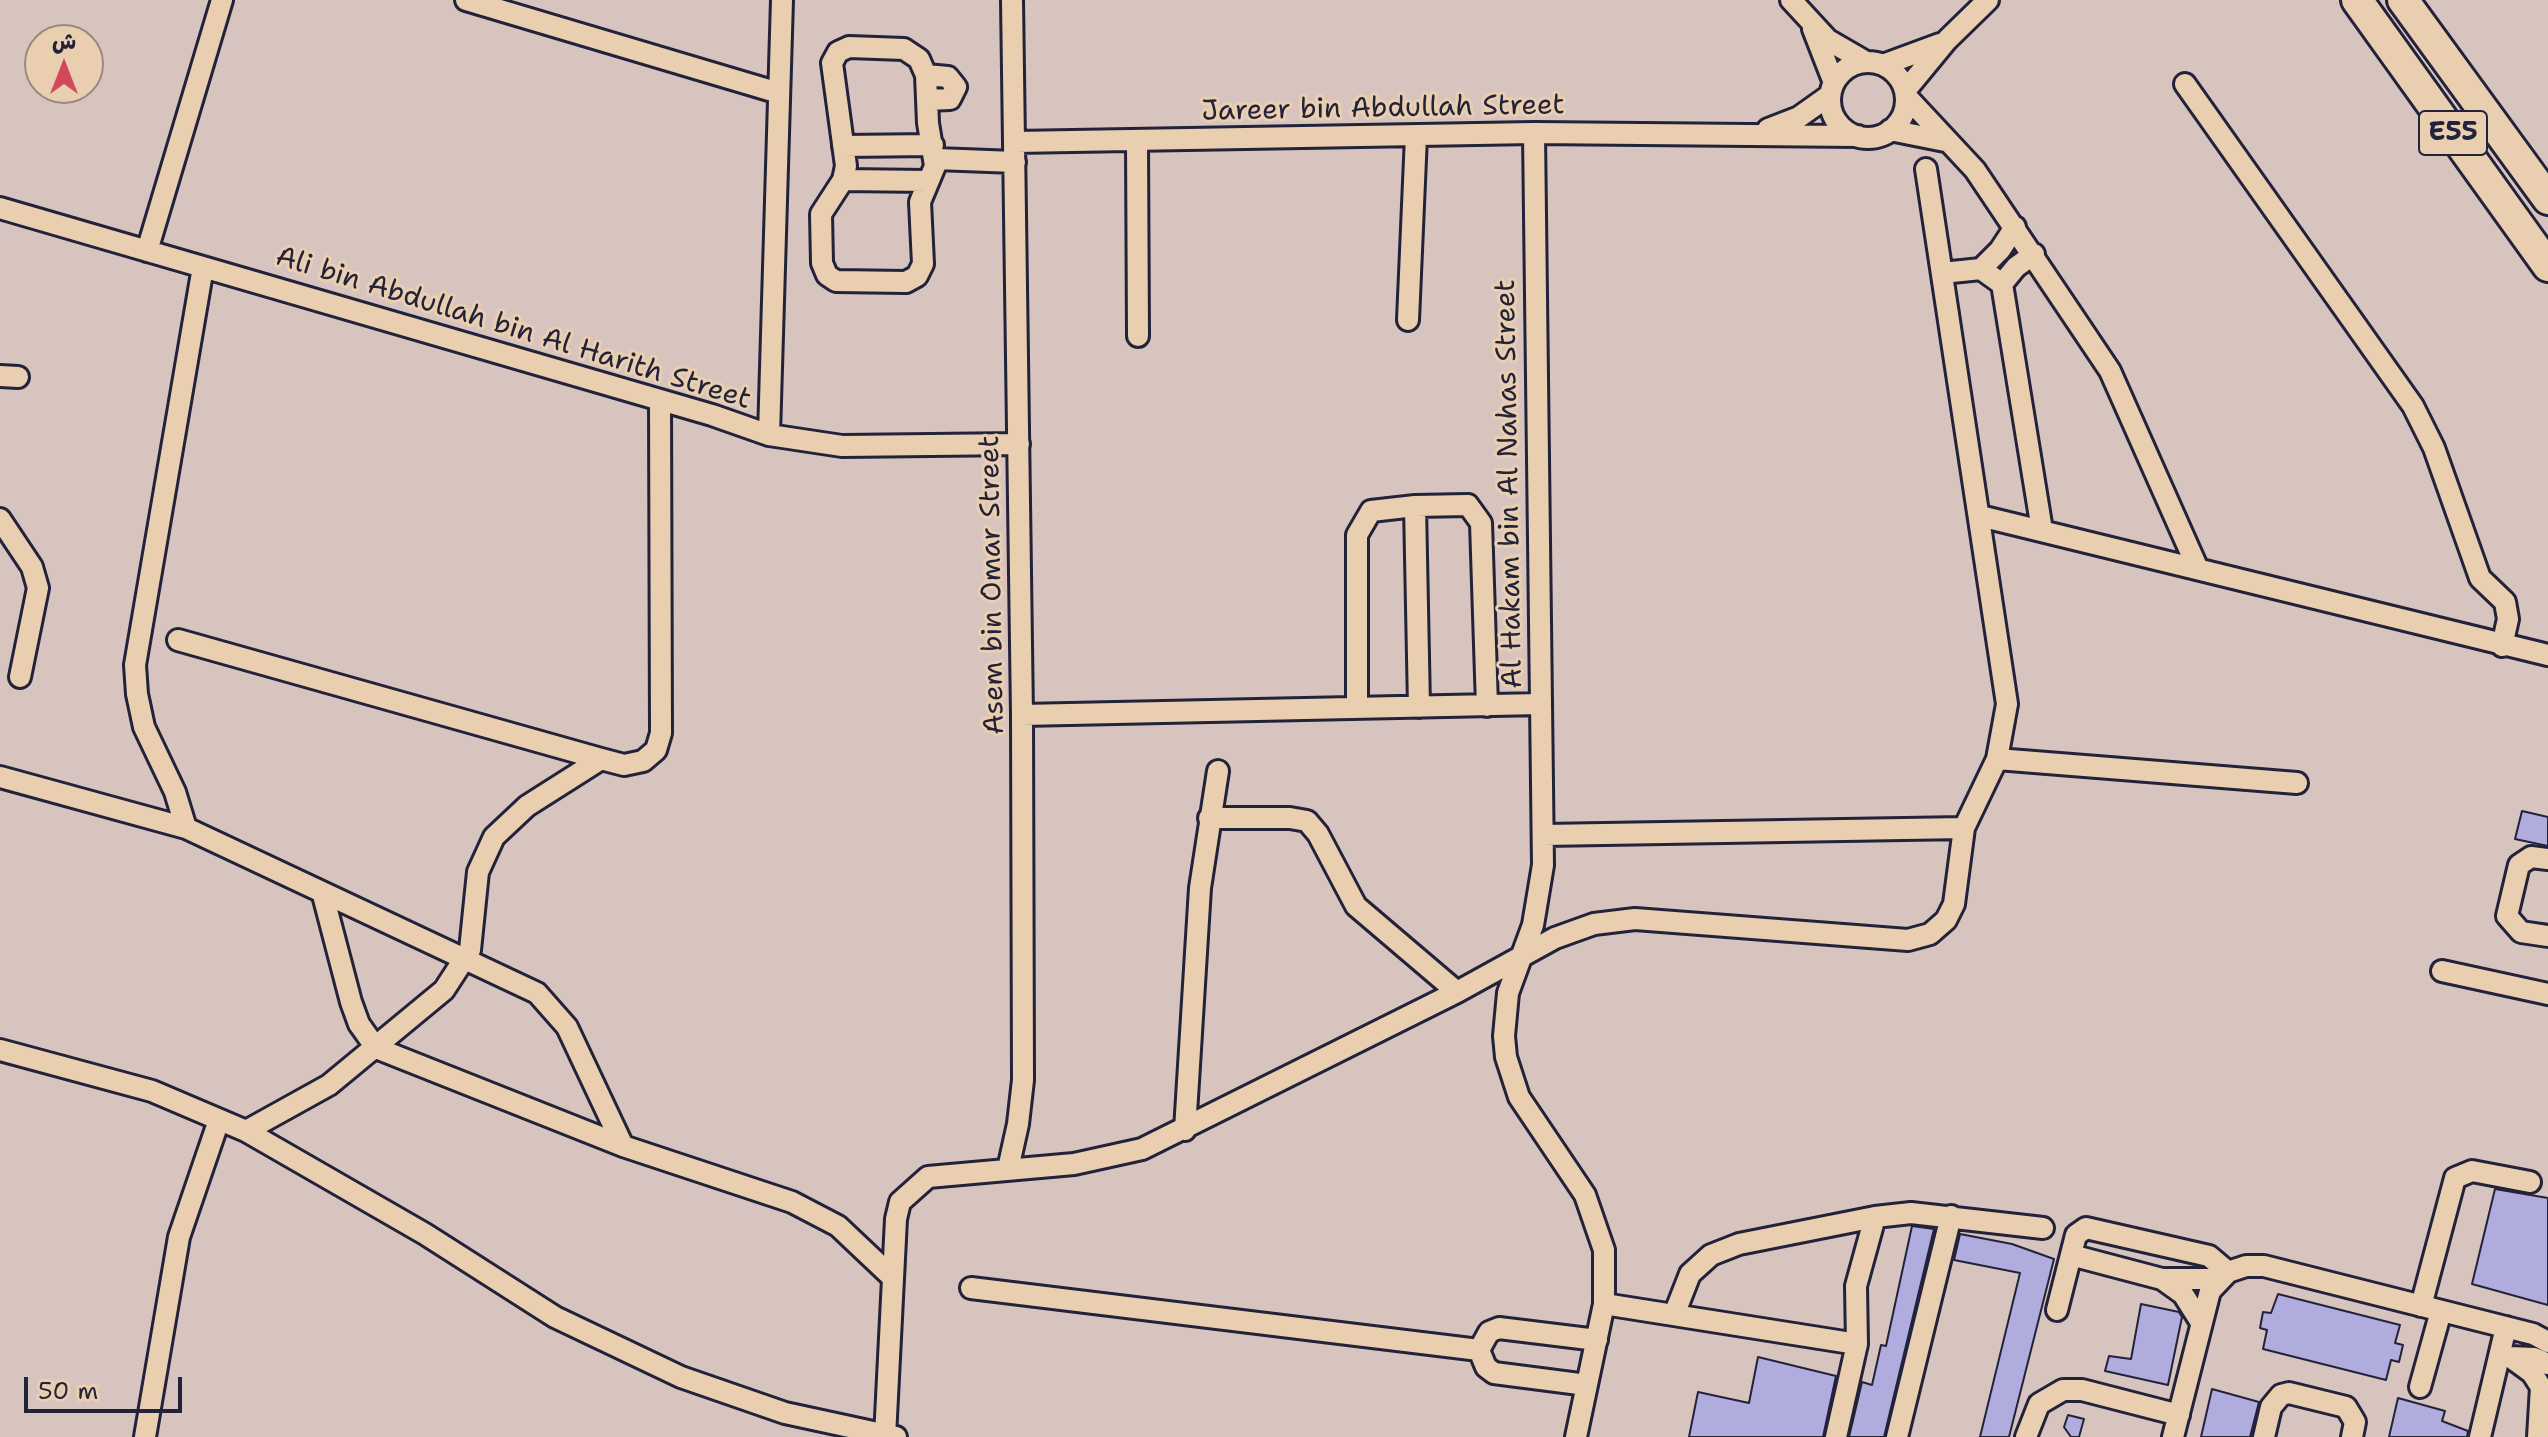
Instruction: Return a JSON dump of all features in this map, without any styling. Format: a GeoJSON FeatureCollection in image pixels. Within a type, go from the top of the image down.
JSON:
{"type":"FeatureCollection","features":[{"type":"Feature","properties":{"kind":"highway","name":"E55"},"geometry":{"type":"LineString","coordinates":[[2357,0],[2548,266]]}},
{"type":"Feature","properties":{"kind":"highway","name":"E55"},"geometry":{"type":"LineString","coordinates":[[2403,0],[2548,199]]}},
{"type":"Feature","properties":{"kind":"street"},"geometry":{"type":"LineString","coordinates":[[147,251],[222,0]]}},
{"type":"Feature","properties":{"kind":"street"},"geometry":{"type":"LineString","coordinates":[[468,0],[779,93]]}},
{"type":"Feature","properties":{"kind":"street"},"geometry":{"type":"LineString","coordinates":[[769,435],[782,0]]}},
{"type":"Feature","properties":{"kind":"street","name":"Asem bin Omar Street"},"geometry":{"type":"LineString","coordinates":[[1008,1169],[1023,1080],[1022,715],[1012,0]]}},
{"type":"Feature","properties":{"kind":"street"},"geometry":{"type":"LineString","coordinates":[[1791,0],[1812,25],[1846,52],[1875,63],[1901,80],[1906,93],[1975,170],[2110,371],[2198,569]]}},
{"type":"Feature","properties":{"kind":"street"},"geometry":{"type":"LineString","coordinates":[[1812,25],[1832,89],[1837,121],[1858,136],[1881,135],[1903,115],[1906,93],[1947,40],[1988,0]]}},
{"type":"Feature","properties":{"kind":"street"},"geometry":{"type":"LineString","coordinates":[[1832,89],[1842,72],[1947,40]]}},
{"type":"Feature","properties":{"kind":"street"},"geometry":{"type":"LineString","coordinates":[[849,47],[904,49],[919,59],[926,75],[927,100],[934,152],[920,202],[923,264],[917,276],[906,282],[842,282],[831,278],[823,269],[821,221],[827,200],[843,180],[846,166],[831,70],[838,52],[849,47]]}},
{"type":"Feature","properties":{"kind":"street"},"geometry":{"type":"LineString","coordinates":[[926,75],[948,77],[956,87],[950,99],[927,100]]}},
{"type":"Feature","properties":{"kind":"street"},"geometry":{"type":"LineString","coordinates":[[2185,84],[2413,406],[2434,448],[2480,578],[2505,602],[2508,619],[2502,646]]}},
{"type":"Feature","properties":{"kind":"street","name":"Jareer bin Abdullah Street"},"geometry":{"type":"LineString","coordinates":[[1752,132],[1799,117],[1832,89]]}},
{"type":"Feature","properties":{"kind":"street"},"geometry":{"type":"LineString","coordinates":[[1890,130],[1947,142]]}},
{"type":"Feature","properties":{"kind":"street","name":"Jareer bin Abdullah Street"},"geometry":{"type":"LineString","coordinates":[[843,146],[934,152],[1015,152],[1137,142],[1534,133],[1752,132],[1858,136]]}},
{"type":"Feature","properties":{"kind":"street","name":"Al Hakam bin Al Nahas Street"},"geometry":{"type":"LineString","coordinates":[[1534,133],[1544,835],[1540,896],[1505,1014],[1506,1057],[1519,1097],[1594,1212],[1604,1250],[1604,1304],[1576,1437]]}},
{"type":"Feature","properties":{"kind":"street"},"geometry":{"type":"LineString","coordinates":[[1408,320],[1416,136]]}},
{"type":"Feature","properties":{"kind":"street"},"geometry":{"type":"LineString","coordinates":[[1137,142],[1138,336]]}},
{"type":"Feature","properties":{"kind":"street"},"geometry":{"type":"LineString","coordinates":[[885,1436],[896,1219],[900,1202],[911,1188],[928,1177],[1074,1164],[1119,1156],[1185,1130],[1574,930],[1635,919],[1908,940],[1938,928],[1954,904],[1964,828],[1997,759],[2005,724],[2006,683],[1926,169]]}},
{"type":"Feature","properties":{"kind":"street"},"geometry":{"type":"LineString","coordinates":[[843,180],[928,181]]}},
{"type":"Feature","properties":{"kind":"street","name":"Ali bin Abdullah bin Al Harith Street"},"geometry":{"type":"LineString","coordinates":[[0,208],[660,400],[769,435],[842,446],[1019,444]]}},
{"type":"Feature","properties":{"kind":"street"},"geometry":{"type":"LineString","coordinates":[[1942,273],[1981,269],[2000,250],[2015,227]]}},
{"type":"Feature","properties":{"kind":"street"},"geometry":{"type":"LineString","coordinates":[[2002,284],[2016,267],[2034,254]]}},
{"type":"Feature","properties":{"kind":"street"},"geometry":{"type":"LineString","coordinates":[[186,828],[175,792],[144,727],[135,665],[203,267]]}},
{"type":"Feature","properties":{"kind":"street"},"geometry":{"type":"LineString","coordinates":[[1981,269],[2002,284],[2042,530]]}},
{"type":"Feature","properties":{"kind":"street"},"geometry":{"type":"LineString","coordinates":[[178,640],[601,759],[634,765],[651,756],[660,743],[660,400]]}},
{"type":"Feature","properties":{"kind":"street"},"geometry":{"type":"LineString","coordinates":[[1357,708],[1357,535],[1371,511],[1468,505],[1481,523],[1487,706]]}},
{"type":"Feature","properties":{"kind":"street"},"geometry":{"type":"LineString","coordinates":[[1415,506],[1419,707]]}},
{"type":"Feature","properties":{"kind":"street"},"geometry":{"type":"LineString","coordinates":[[1980,516],[2548,655]]}},
{"type":"Feature","properties":{"kind":"street"},"geometry":{"type":"LineString","coordinates":[[0,519],[32,567],[38,588],[20,677]]}},
{"type":"Feature","properties":{"kind":"street"},"geometry":{"type":"LineString","coordinates":[[1022,715],[1540,704]]}},
{"type":"Feature","properties":{"kind":"street"},"geometry":{"type":"LineString","coordinates":[[246,1131],[329,1085],[430,1004],[465,962],[472,941],[478,872],[494,837],[527,806],[601,759]]}},
{"type":"Feature","properties":{"kind":"street"},"geometry":{"type":"LineString","coordinates":[[1997,759],[2297,783]]}},
{"type":"Feature","properties":{"kind":"street"},"geometry":{"type":"LineString","coordinates":[[1185,1130],[1200,888],[1218,771]]}},
{"type":"Feature","properties":{"kind":"street"},"geometry":{"type":"LineString","coordinates":[[0,777],[186,828],[465,962],[522,984],[555,1009],[578,1046],[623,1146]]}},
{"type":"Feature","properties":{"kind":"street"},"geometry":{"type":"LineString","coordinates":[[1209,818],[1307,821],[1318,834],[1356,906],[1457,992]]}},
{"type":"Feature","properties":{"kind":"street"},"geometry":{"type":"LineString","coordinates":[[1544,835],[1964,828]]}},
{"type":"Feature","properties":{"kind":"street"},"geometry":{"type":"LineString","coordinates":[[2548,859],[2531,857],[2519,865],[2507,916],[2521,932],[2548,936]]}},
{"type":"Feature","properties":{"kind":"street"},"geometry":{"type":"LineString","coordinates":[[323,895],[351,1002],[359,1024],[376,1048],[623,1146],[816,1213],[863,1246],[893,1278]]}},
{"type":"Feature","properties":{"kind":"street"},"geometry":{"type":"LineString","coordinates":[[2442,971],[2548,994]]}},
{"type":"Feature","properties":{"kind":"street"},"geometry":{"type":"LineString","coordinates":[[0,1050],[152,1091],[246,1131],[425,1234],[569,1324],[681,1377],[785,1413],[897,1437]]}},
{"type":"Feature","properties":{"kind":"street"},"geometry":{"type":"LineString","coordinates":[[145,1437],[179,1237],[219,1120]]}},
{"type":"Feature","properties":{"kind":"street"},"geometry":{"type":"LineString","coordinates":[[2420,1387],[2455,1178],[2472,1171],[2530,1182]]}},
{"type":"Feature","properties":{"kind":"street"},"geometry":{"type":"LineString","coordinates":[[1674,1315],[1690,1274],[1711,1255],[1739,1244],[1875,1217],[1911,1213],[2043,1228]]}},
{"type":"Feature","properties":{"kind":"street"},"geometry":{"type":"LineString","coordinates":[[1897,1437],[1951,1216]]}},
{"type":"Feature","properties":{"kind":"street"},"geometry":{"type":"LineString","coordinates":[[1836,1437],[1857,1344],[1856,1286],[1875,1217]]}},
{"type":"Feature","properties":{"kind":"street"},"geometry":{"type":"LineString","coordinates":[[2057,1310],[2076,1235],[2091,1228],[2209,1256],[2224,1275]]}},
{"type":"Feature","properties":{"kind":"street"},"geometry":{"type":"LineString","coordinates":[[2071,1255],[2162,1279],[2224,1275],[2264,1266],[2543,1336]]}},
{"type":"Feature","properties":{"kind":"street"},"geometry":{"type":"LineString","coordinates":[[2173,1437],[2200,1321],[2210,1291],[2224,1275]]}},
{"type":"Feature","properties":{"kind":"street"},"geometry":{"type":"LineString","coordinates":[[2162,1279],[2183,1294],[2200,1321]]}},
{"type":"Feature","properties":{"kind":"street"},"geometry":{"type":"LineString","coordinates":[[971,1288],[1479,1350]]}},
{"type":"Feature","properties":{"kind":"street"},"geometry":{"type":"LineString","coordinates":[[1604,1304],[1857,1344]]}},
{"type":"Feature","properties":{"kind":"street"},"geometry":{"type":"LineString","coordinates":[[2480,1437],[2505,1356],[2506,1327]]}},
{"type":"Feature","properties":{"kind":"street"},"geometry":{"type":"LineString","coordinates":[[1587,1385],[1494,1373],[1486,1367],[1479,1350],[1482,1340],[1499,1328],[1597,1340]]}},
{"type":"Feature","properties":{"kind":"street"},"geometry":{"type":"LineString","coordinates":[[2505,1356],[2534,1358],[2548,1364]]}},
{"type":"Feature","properties":{"kind":"street"},"geometry":{"type":"LineString","coordinates":[[2505,1356],[2539,1380],[2543,1423]]}},
{"type":"Feature","properties":{"kind":"street"},"geometry":{"type":"LineString","coordinates":[[2026,1437],[2039,1404],[2063,1390],[2082,1390],[2179,1415]]}},
{"type":"Feature","properties":{"kind":"street"},"geometry":{"type":"LineString","coordinates":[[2264,1437],[2271,1407],[2281,1395],[2289,1393],[2346,1407],[2355,1422],[2352,1437]]}},
{"type":"Feature","properties":{"kind":"building"},"geometry":{"type":"Polygon","coordinates":[[[2522,811],[2548,817],[2548,846],[2515,839],[2522,811]]]}},
{"type":"Feature","properties":{"kind":"building"},"geometry":{"type":"Polygon","coordinates":[[[2495,1189],[2548,1198],[2548,1305],[2472,1284],[2495,1189]]]}},
{"type":"Feature","properties":{"kind":"building"},"geometry":{"type":"Polygon","coordinates":[[[1912,1226],[1934,1229],[1884,1437],[1849,1437],[1862,1382],[1872,1385],[1881,1345],[1886,1346],[1912,1226]]]}},
{"type":"Feature","properties":{"kind":"building"},"geometry":{"type":"Polygon","coordinates":[[[1960,1234],[2012,1244],[2054,1259],[2009,1437],[1980,1437],[2020,1273],[1954,1260],[1960,1234]]]}},
{"type":"Feature","properties":{"kind":"building"},"geometry":{"type":"Polygon","coordinates":[[[2278,1294],[2400,1325],[2395,1343],[2403,1345],[2399,1362],[2391,1360],[2386,1380],[2263,1349],[2267,1330],[2260,1328],[2263,1312],[2271,1313],[2278,1294]]]}},
{"type":"Feature","properties":{"kind":"building"},"geometry":{"type":"Polygon","coordinates":[[[2141,1304],[2179,1312],[2182,1317],[2168,1385],[2105,1371],[2109,1356],[2131,1359],[2141,1304]]]}},
{"type":"Feature","properties":{"kind":"building"},"geometry":{"type":"Polygon","coordinates":[[[1758,1357],[1836,1376],[1823,1437],[1689,1437],[1698,1392],[1749,1403],[1758,1357]]]}},
{"type":"Feature","properties":{"kind":"building"},"geometry":{"type":"Polygon","coordinates":[[[2212,1389],[2259,1402],[2250,1437],[2201,1437],[2212,1389]]]}},
{"type":"Feature","properties":{"kind":"building"},"geometry":{"type":"Polygon","coordinates":[[[2398,1398],[2445,1411],[2442,1421],[2468,1431],[2467,1437],[2389,1437],[2398,1398]]]}},
{"type":"Feature","properties":{"kind":"building"},"geometry":{"type":"Polygon","coordinates":[[[2068,1415],[2084,1419],[2079,1437],[2071,1437],[2064,1427],[2068,1415]]]}}]}
